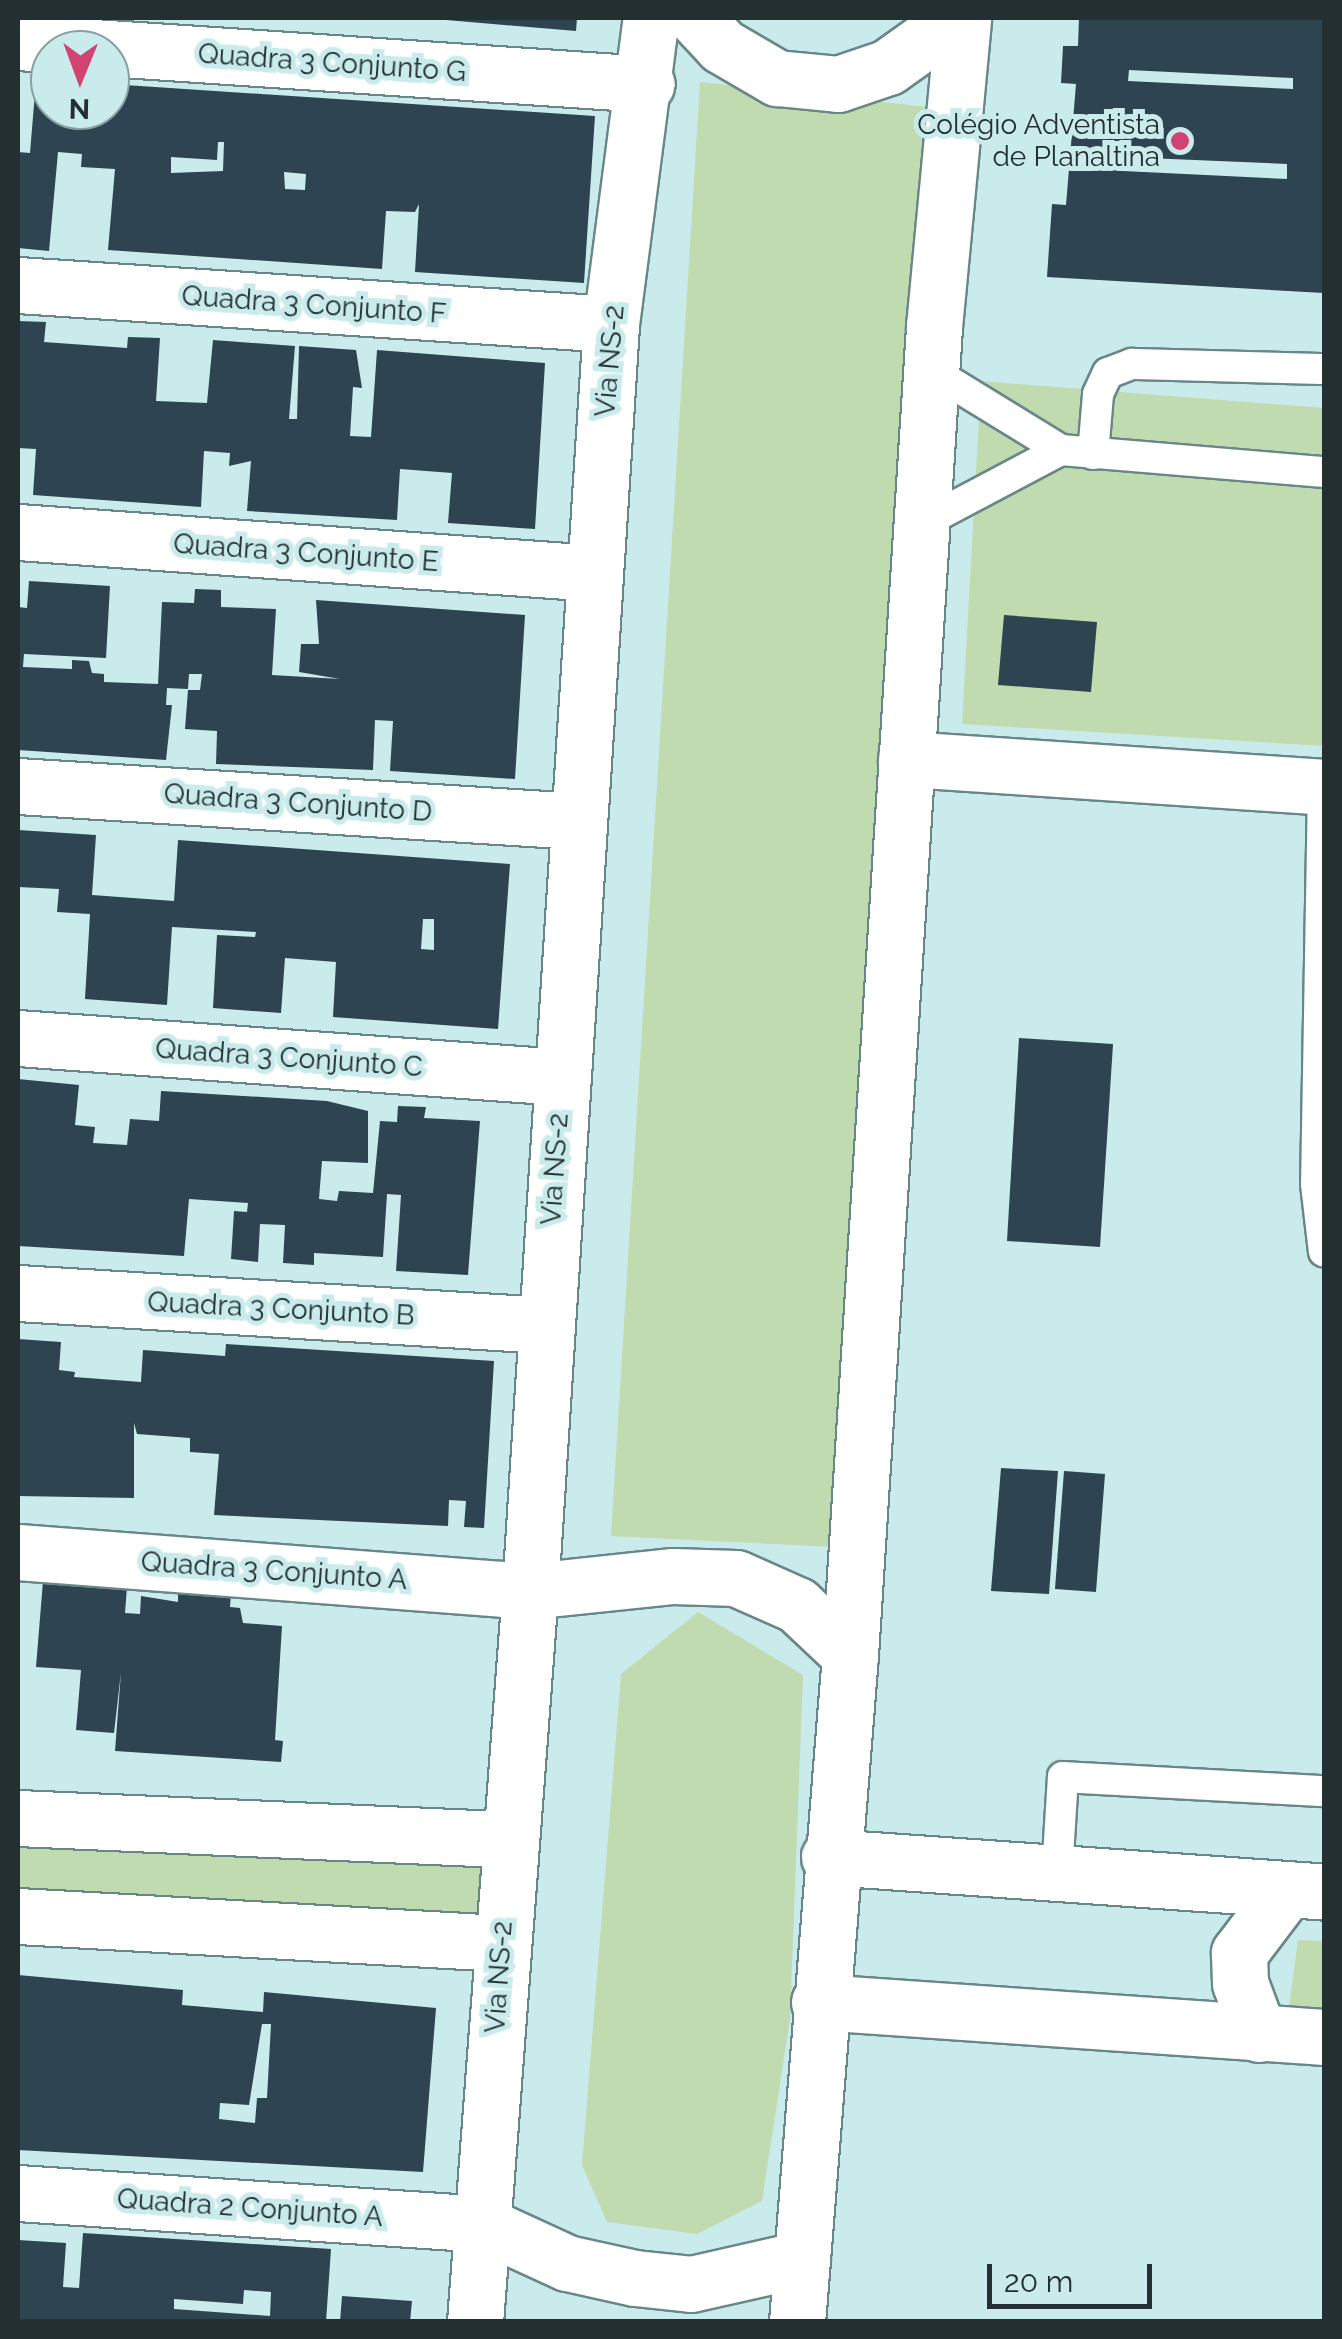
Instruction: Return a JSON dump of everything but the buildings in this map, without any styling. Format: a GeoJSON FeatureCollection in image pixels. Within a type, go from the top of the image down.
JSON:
{"type":"FeatureCollection","features":[{"type":"Feature","properties":{"kind":"street","name":"Via NS-2"},"geometry":{"type":"LineString","coordinates":[[475,2322],[508,1840],[530,1591],[544,1324],[611,324],[647,84],[651,18]]}},
{"type":"Feature","properties":{"kind":"street"},"geometry":{"type":"LineString","coordinates":[[696,18],[722,46],[776,78],[838,84],[888,67],[960,18]]}},
{"type":"Feature","properties":{"kind":"street"},"geometry":{"type":"LineString","coordinates":[[798,2322],[829,1857],[850,1655],[921,524],[960,18]]}},
{"type":"Feature","properties":{"kind":"street","name":"Quadra 3 Conjunto G"},"geometry":{"type":"LineString","coordinates":[[18,42],[647,84]]}},
{"type":"Feature","properties":{"kind":"street","name":"Quadra 3 Conjunto F"},"geometry":{"type":"LineString","coordinates":[[18,285],[611,324]]}},
{"type":"Feature","properties":{"kind":"street","name":"Quadra 3 Conjunto E"},"geometry":{"type":"LineString","coordinates":[[18,532],[594,573]]}},
{"type":"Feature","properties":{"kind":"street"},"geometry":{"type":"LineString","coordinates":[[906,759],[1324,787]]}},
{"type":"Feature","properties":{"kind":"street","name":"Quadra 3 Conjunto D"},"geometry":{"type":"LineString","coordinates":[[18,786],[578,821]]}},
{"type":"Feature","properties":{"kind":"street","name":"Quadra 3 Conjunto C"},"geometry":{"type":"LineString","coordinates":[[18,1038],[562,1077]]}},
{"type":"Feature","properties":{"kind":"street","name":"Quadra 3 Conjunto B"},"geometry":{"type":"LineString","coordinates":[[18,1293],[544,1324]]}},
{"type":"Feature","properties":{"kind":"street","name":"Quadra 3 Conjunto A"},"geometry":{"type":"LineString","coordinates":[[18,1552],[530,1591],[673,1576],[736,1578],[797,1605],[850,1655]]}},
{"type":"Feature","properties":{"kind":"street"},"geometry":{"type":"LineString","coordinates":[[18,1818],[508,1840]]}},
{"type":"Feature","properties":{"kind":"street"},"geometry":{"type":"LineString","coordinates":[[829,1857],[1306,1891]]}},
{"type":"Feature","properties":{"kind":"street"},"geometry":{"type":"LineString","coordinates":[[1259,2034],[1240,1983],[1239,1953],[1306,1891]]}},
{"type":"Feature","properties":{"kind":"street"},"geometry":{"type":"LineString","coordinates":[[18,1916],[501,1943]]}},
{"type":"Feature","properties":{"kind":"street"},"geometry":{"type":"LineString","coordinates":[[819,2002],[1324,2037]]}},
{"type":"Feature","properties":{"kind":"street","name":"Quadra 2 Conjunto A"},"geometry":{"type":"LineString","coordinates":[[18,2193],[482,2224]]}},
{"type":"Feature","properties":{"kind":"street"},"geometry":{"type":"LineString","coordinates":[[482,2224],[566,2263],[635,2278],[691,2284],[802,2259]]}},
{"type":"Feature","properties":{"kind":"lane"},"geometry":{"type":"LineString","coordinates":[[1093,454],[1098,394],[1108,373],[1120,369],[1324,370]]}},
{"type":"Feature","properties":{"kind":"lane"},"geometry":{"type":"LineString","coordinates":[[932,371],[1061,450],[1324,472]]}},
{"type":"Feature","properties":{"kind":"lane"},"geometry":{"type":"LineString","coordinates":[[921,524],[1061,450]]}},
{"type":"Feature","properties":{"kind":"lane"},"geometry":{"type":"LineString","coordinates":[[1324,787],[1320,1183],[1324,1252]]}},
{"type":"Feature","properties":{"kind":"lane"},"geometry":{"type":"LineString","coordinates":[[1057,1872],[1063,1778],[1324,1790]]}},
{"type":"Feature","properties":{"kind":"green space"},"geometry":{"type":"Polygon","coordinates":[[[700,82],[937,108],[836,1547],[611,1536],[700,82]]]}},
{"type":"Feature","properties":{"kind":"green space"},"geometry":{"type":"Polygon","coordinates":[[[981,381],[1324,408],[1324,746],[962,724],[981,381]]]}},
{"type":"Feature","properties":{"kind":"green space"},"geometry":{"type":"Polygon","coordinates":[[[698,1612],[803,1675],[790,2019],[762,2201],[697,2234],[607,2222],[582,2165],[621,1674],[698,1612]]]}},
{"type":"Feature","properties":{"kind":"green space"},"geometry":{"type":"Polygon","coordinates":[[[18,1836],[491,1857],[487,1925],[18,1896],[18,1836]]]}},
{"type":"Feature","properties":{"kind":"green space"},"geometry":{"type":"Polygon","coordinates":[[[1298,1940],[1324,1941],[1324,2008],[1289,2006],[1298,1940]]]}},
{"type":"Feature","properties":{"kind":"place","name":"Colégio Adventista de Planaltina"},"geometry":{"type":"Point","coordinates":[1180,141]}}]}
